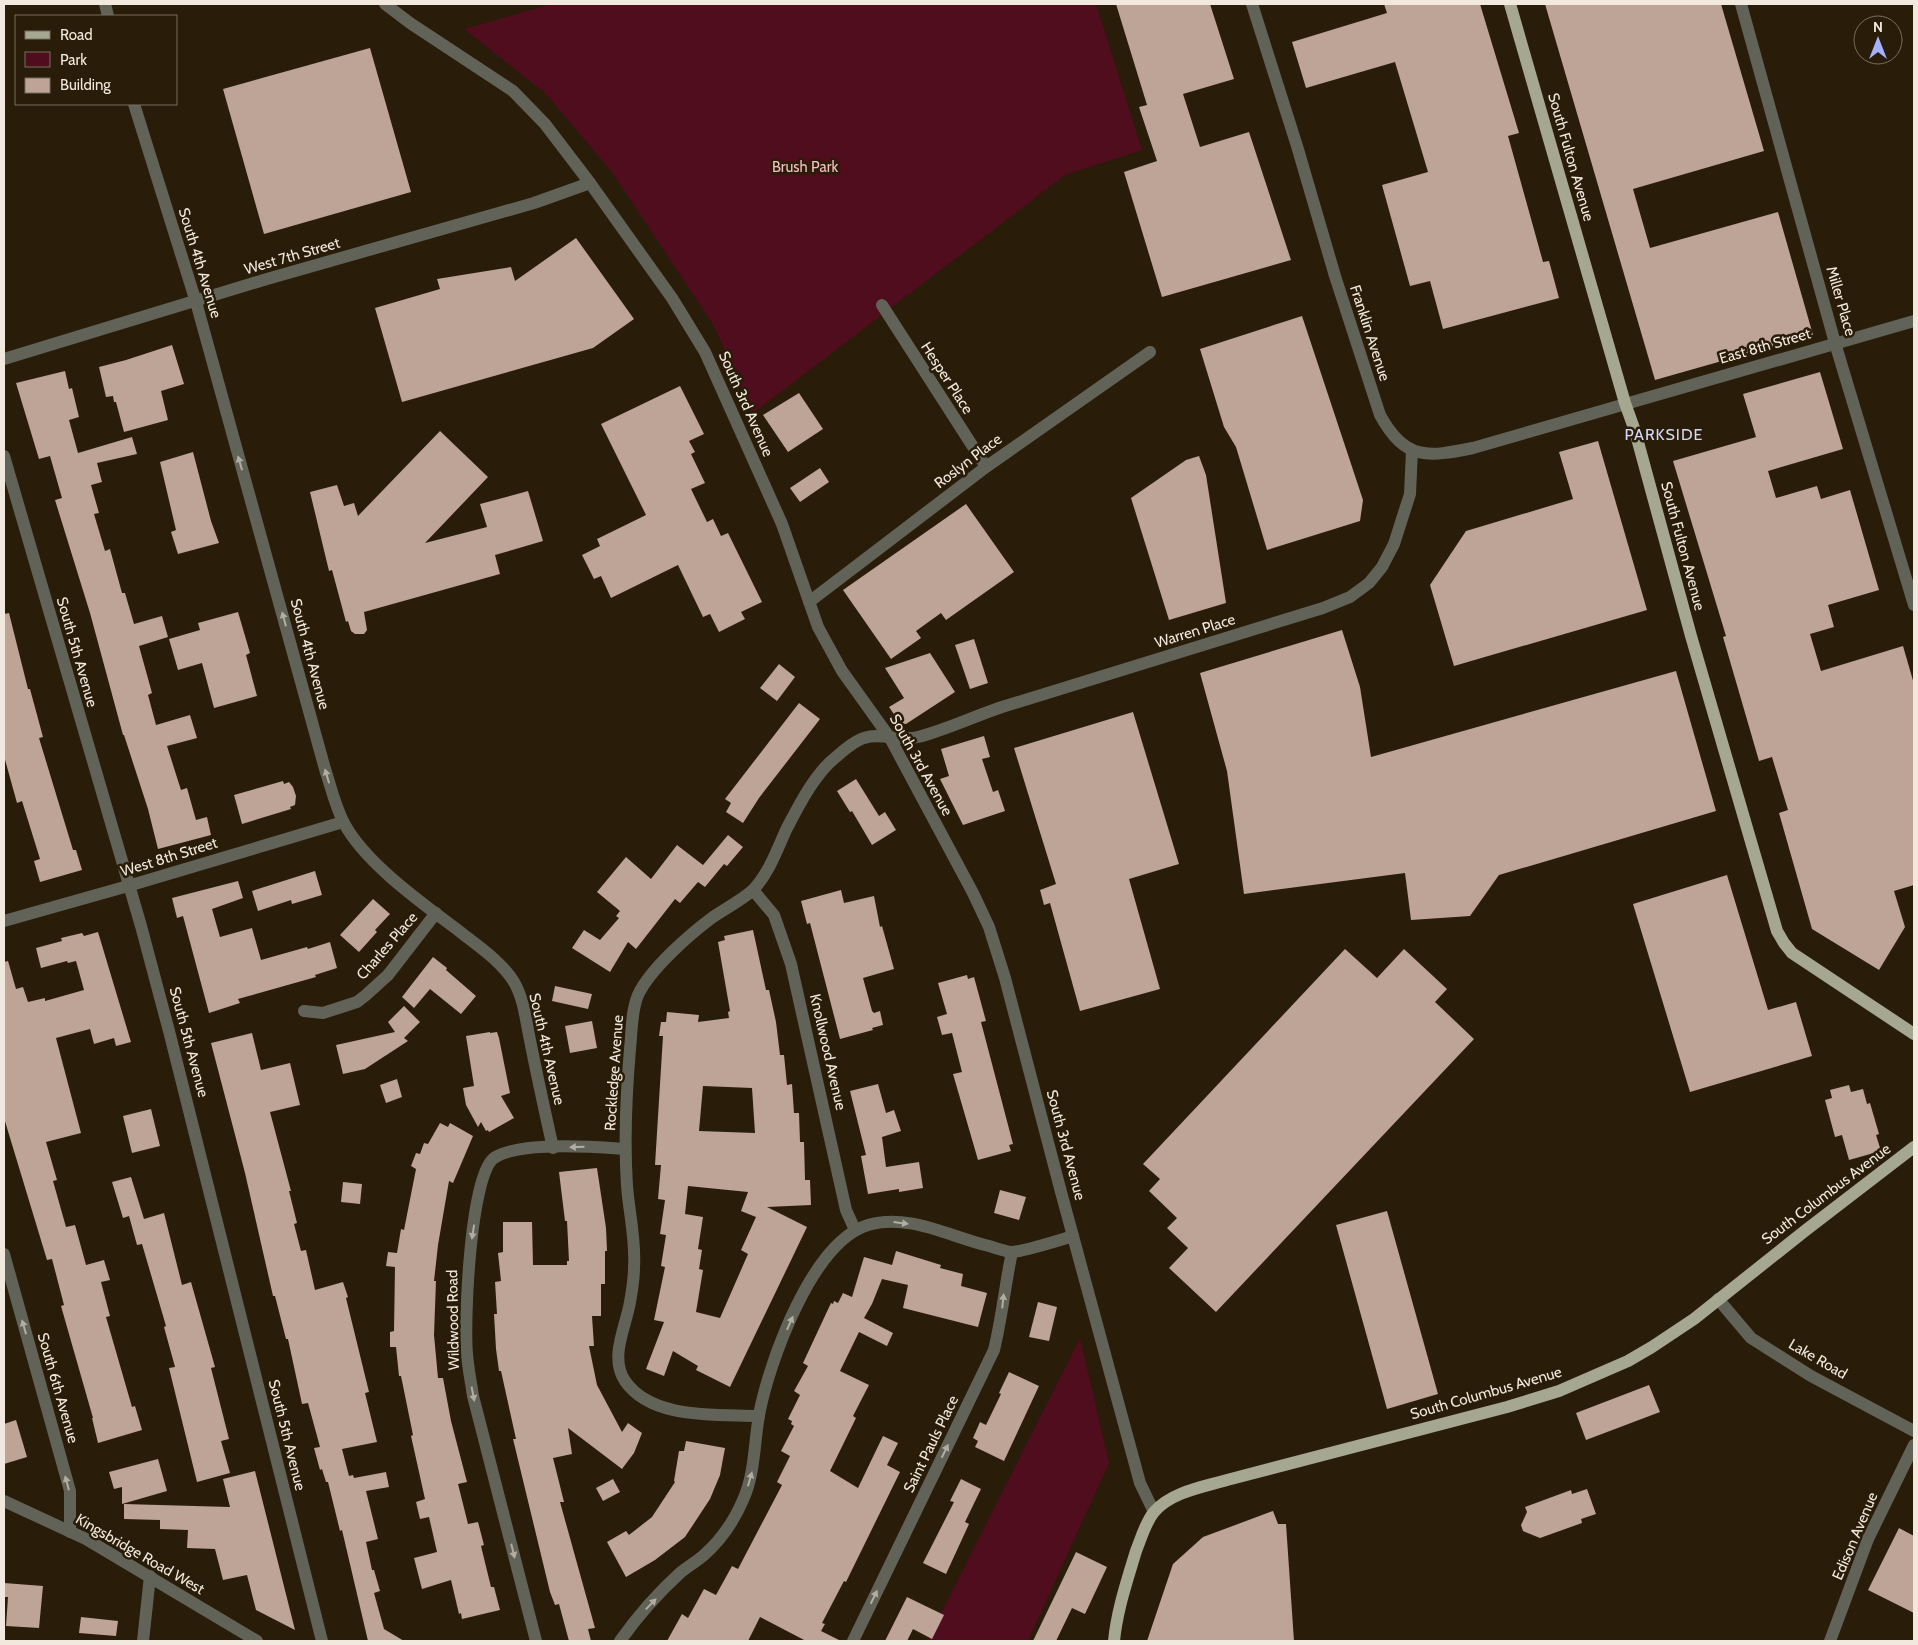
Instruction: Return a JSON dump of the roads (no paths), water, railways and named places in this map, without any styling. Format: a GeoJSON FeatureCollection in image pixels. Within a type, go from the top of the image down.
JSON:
{"type":"FeatureCollection","features":[{"type":"Feature","properties":{"kind":"main road","name":"South Fulton Avenue"},"geometry":{"type":"LineString","coordinates":[[1510,4],[1625,403],[1635,431],[1691,636],[1778,931],[1784,944],[1792,952],[1914,1034]]}},
{"type":"Feature","properties":{"kind":"main road","name":"South Columbus Avenue"},"geometry":{"type":"LineString","coordinates":[[1154,1512],[1170,1499],[1185,1492],[1559,1391],[1628,1361],[1694,1319],[1914,1147]]}},
{"type":"Feature","properties":{"kind":"main road"},"geometry":{"type":"LineString","coordinates":[[1114,1641],[1122,1593],[1144,1529],[1154,1512]]}},
{"type":"Feature","properties":{"kind":"street","name":"South 3rd Avenue"},"geometry":{"type":"LineString","coordinates":[[385,4],[410,23],[513,91],[545,124],[590,183],[672,298],[705,352],[782,524],[818,627],[842,671],[890,738],[973,893],[988,927],[1005,978],[1140,1483],[1154,1512]]}},
{"type":"Feature","properties":{"kind":"street","name":"Franklin Avenue"},"geometry":{"type":"LineString","coordinates":[[1252,4],[1297,146],[1335,276],[1380,415],[1390,432],[1412,450],[1424,454],[1438,454],[1473,448],[1625,403]]}},
{"type":"Feature","properties":{"kind":"street","name":"Miller Place"},"geometry":{"type":"LineString","coordinates":[[1742,4],[1835,343],[1914,605]]}},
{"type":"Feature","properties":{"kind":"street","name":"South 4th Avenue"},"geometry":{"type":"LineString","coordinates":[[134,105],[196,302],[328,777],[343,822],[360,847],[373,861],[492,957],[514,983],[523,1009],[553,1148]]}},
{"type":"Feature","properties":{"kind":"street","name":"West 7th Street"},"geometry":{"type":"LineString","coordinates":[[4,359],[276,277],[534,203],[590,183]]}},
{"type":"Feature","properties":{"kind":"street","name":"Hesper Place"},"geometry":{"type":"LineString","coordinates":[[882,305],[986,468]]}},
{"type":"Feature","properties":{"kind":"street","name":"East 8th Street"},"geometry":{"type":"LineString","coordinates":[[1625,403],[1914,321]]}},
{"type":"Feature","properties":{"kind":"street","name":"Roslyn Place"},"geometry":{"type":"LineString","coordinates":[[809,602],[986,468],[1150,352]]}},
{"type":"Feature","properties":{"kind":"street","name":"Warren Place"},"geometry":{"type":"LineString","coordinates":[[890,738],[918,737],[981,714],[1323,608],[1350,597],[1369,583],[1382,567],[1394,544],[1410,494],[1412,450]]}},
{"type":"Feature","properties":{"kind":"street","name":"South 5th Avenue"},"geometry":{"type":"LineString","coordinates":[[4,456],[141,926],[186,1095],[322,1641]]}},
{"type":"Feature","properties":{"kind":"street","name":"Rockledge Avenue"},"geometry":{"type":"LineString","coordinates":[[759,1416],[685,1412],[666,1408],[647,1401],[635,1392],[618,1368],[618,1355],[630,1301],[634,1266],[633,1226],[627,1190],[625,1149],[626,1087],[635,1004],[640,991],[654,970],[710,920],[753,890],[774,858],[787,830],[818,776],[833,759],[861,739],[878,736],[890,738]]}},
{"type":"Feature","properties":{"kind":"street","name":"West 8th Street"},"geometry":{"type":"LineString","coordinates":[[4,921],[343,822]]}},
{"type":"Feature","properties":{"kind":"street","name":"Knollwood Avenue"},"geometry":{"type":"LineString","coordinates":[[753,890],[774,916],[792,964],[846,1210],[855,1230]]}},
{"type":"Feature","properties":{"kind":"street","name":"Charles Place"},"geometry":{"type":"LineString","coordinates":[[304,1011],[323,1013],[357,1002],[388,975],[436,913]]}},
{"type":"Feature","properties":{"kind":"street","name":"Wildwood Road"},"geometry":{"type":"LineString","coordinates":[[536,1641],[473,1396],[467,1354],[466,1301],[468,1262],[478,1200],[487,1167],[492,1160],[503,1154],[525,1149],[625,1149]]}},
{"type":"Feature","properties":{"kind":"street"},"geometry":{"type":"LineString","coordinates":[[620,1641],[634,1622],[680,1574],[720,1540],[733,1520],[744,1499],[752,1474],[759,1416],[770,1371],[809,1282],[826,1256],[837,1244],[855,1230],[873,1224],[899,1222],[1012,1252],[1073,1236]]}},
{"type":"Feature","properties":{"kind":"street","name":"Saint Pauls Place"},"geometry":{"type":"LineString","coordinates":[[853,1641],[994,1350],[1001,1322],[1004,1287],[1012,1252]]}},
{"type":"Feature","properties":{"kind":"street","name":"South 6th Avenue"},"geometry":{"type":"LineString","coordinates":[[4,1254],[70,1491],[70,1532]]}},
{"type":"Feature","properties":{"kind":"street","name":"Lake Road"},"geometry":{"type":"LineString","coordinates":[[1718,1299],[1751,1338],[1811,1376],[1914,1432]]}},
{"type":"Feature","properties":{"kind":"street","name":"Edison Avenue"},"geometry":{"type":"LineString","coordinates":[[1830,1641],[1868,1539],[1914,1445]]}},
{"type":"Feature","properties":{"kind":"street","name":"Kingsbridge Road West"},"geometry":{"type":"LineString","coordinates":[[4,1501],[70,1532],[150,1576],[257,1641]]}},
{"type":"Feature","properties":{"kind":"street"},"geometry":{"type":"LineString","coordinates":[[143,1641],[150,1576]]}},
{"type":"Feature","properties":{"kind":"district","name":"PARKSIDE"},"geometry":{"type":"Point","coordinates":[1664,434]}},
{"type":"Feature","properties":{"kind":"park label","name":"Brush Park"},"geometry":{"type":"Point","coordinates":[805,167]}}]}
